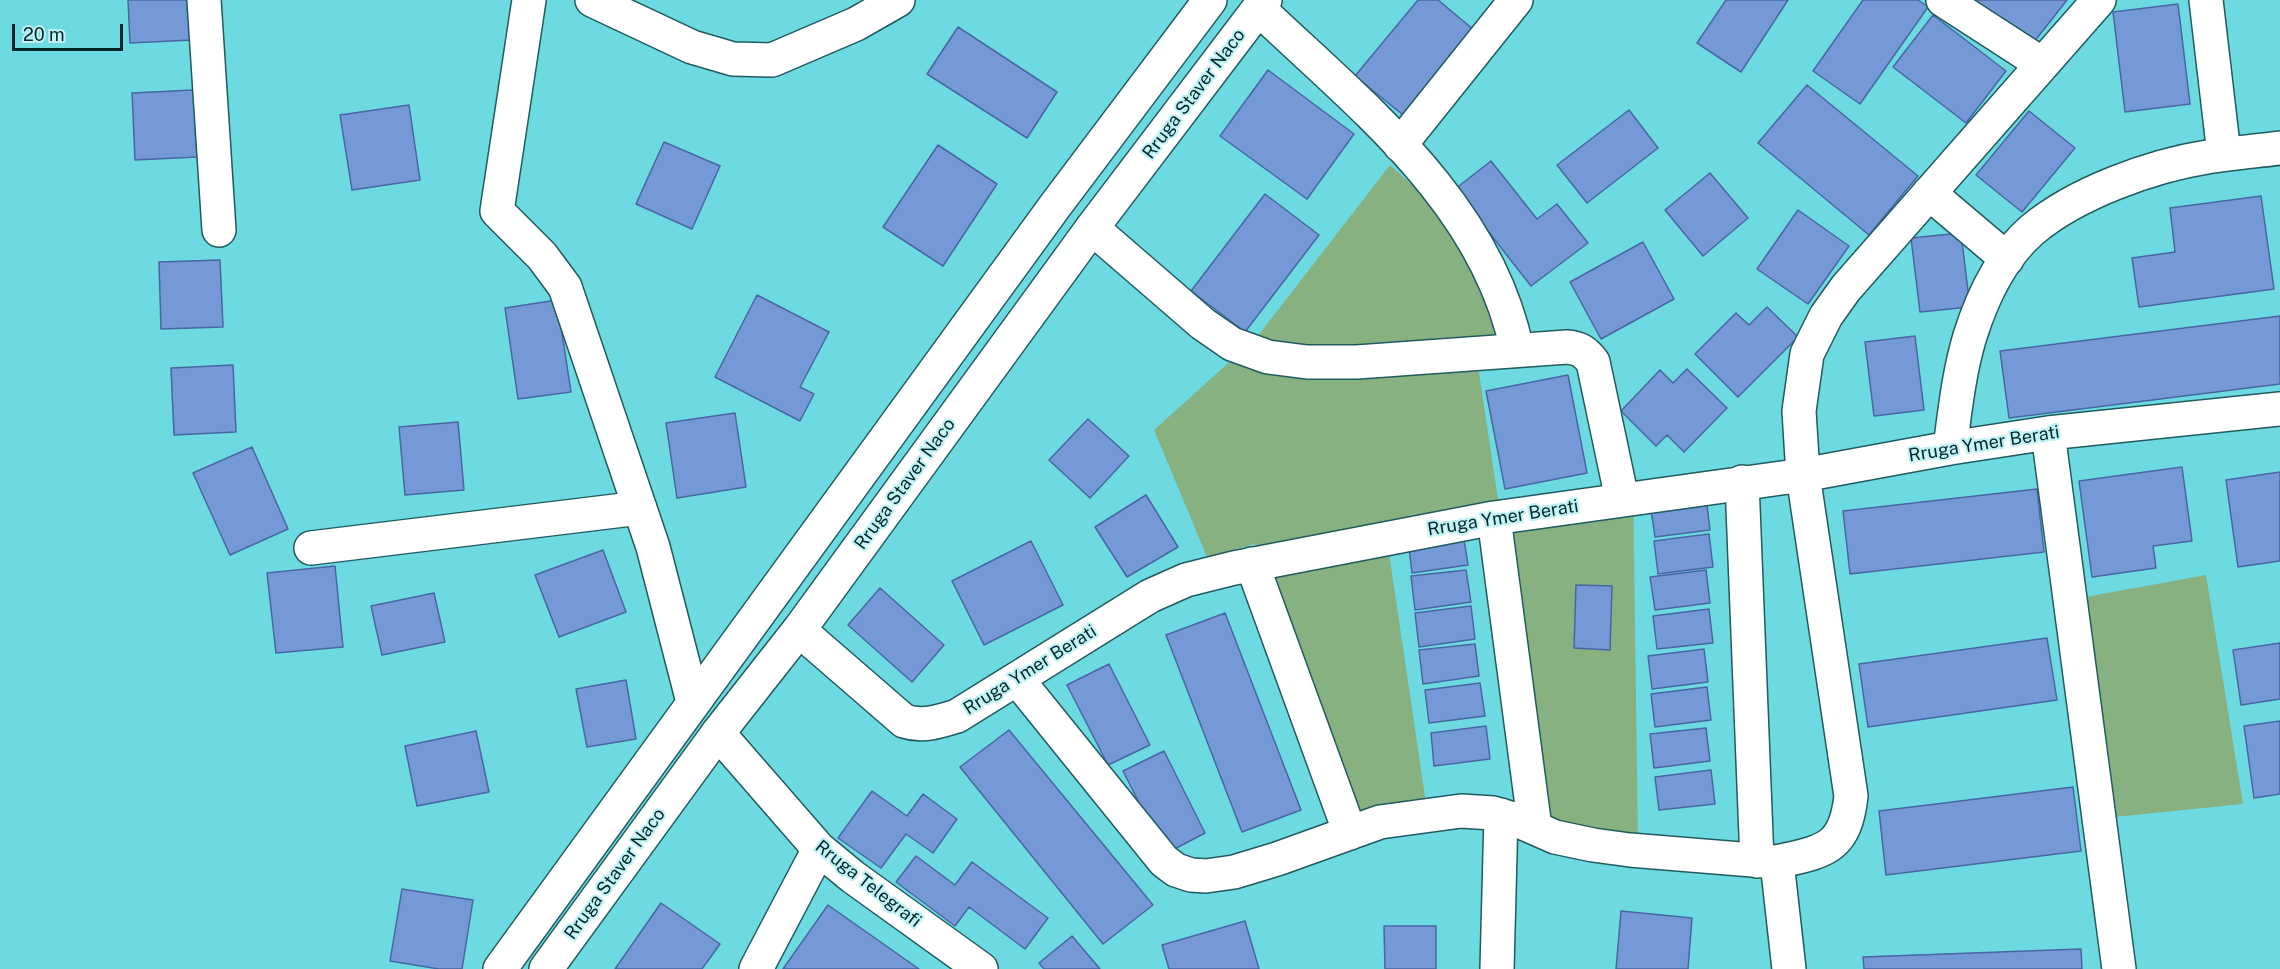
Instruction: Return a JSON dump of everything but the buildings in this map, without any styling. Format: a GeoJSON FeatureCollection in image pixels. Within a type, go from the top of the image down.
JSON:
{"type":"FeatureCollection","features":[{"type":"Feature","properties":{"kind":"street"},"geometry":{"type":"LineString","coordinates":[[204,0],[219,230]]}},
{"type":"Feature","properties":{"kind":"street"},"geometry":{"type":"LineString","coordinates":[[529,0],[497,211],[542,256],[565,287],[653,547],[693,702]]}},
{"type":"Feature","properties":{"kind":"street"},"geometry":{"type":"LineString","coordinates":[[592,0],[692,47],[733,59],[772,60],[856,24],[898,0]]}},
{"type":"Feature","properties":{"kind":"street","name":"Rruga Staver Naco"},"geometry":{"type":"LineString","coordinates":[[500,969],[1055,206],[1210,0]]}},
{"type":"Feature","properties":{"kind":"street"},"geometry":{"type":"LineString","coordinates":[[1400,145],[1516,0]]}},
{"type":"Feature","properties":{"kind":"street"},"geometry":{"type":"LineString","coordinates":[[1943,0],[2042,64]]}},
{"type":"Feature","properties":{"kind":"street"},"geometry":{"type":"LineString","coordinates":[[1017,679],[1164,861],[1176,870],[1191,875],[1206,876],[1234,872],[1380,822],[1432,813],[1461,811],[1501,815],[1555,837],[1593,845],[1767,861],[1816,853],[1839,839],[1848,816],[1851,796],[1803,475],[1799,411],[1807,354],[1826,316],[1846,288],[2099,0]]}},
{"type":"Feature","properties":{"kind":"street"},"geometry":{"type":"LineString","coordinates":[[2206,0],[2224,154]]}},
{"type":"Feature","properties":{"kind":"street"},"geometry":{"type":"LineString","coordinates":[[1262,4],[1431,177],[1467,227],[1492,271],[1512,326],[1517,350]]}},
{"type":"Feature","properties":{"kind":"street","name":"Rruga Staver Naco"},"geometry":{"type":"LineString","coordinates":[[546,969],[718,733],[799,630],[1092,228],[1262,4]]}},
{"type":"Feature","properties":{"kind":"street"},"geometry":{"type":"LineString","coordinates":[[1950,448],[1960,379],[1970,336],[1985,296],[2007,259],[2031,231],[2062,208],[2113,184],[2205,157],[2280,148]]}},
{"type":"Feature","properties":{"kind":"street"},"geometry":{"type":"LineString","coordinates":[[1929,193],[2007,259]]}},
{"type":"Feature","properties":{"kind":"street"},"geometry":{"type":"LineString","coordinates":[[1092,228],[1203,324],[1232,344],[1268,357],[1307,362],[1357,362],[1517,350],[1577,348],[1586,352],[1593,362],[1622,499]]}},
{"type":"Feature","properties":{"kind":"street","name":"Rruga Ymer Berati"},"geometry":{"type":"LineString","coordinates":[[799,630],[904,721],[928,724],[957,716],[1149,596],[1186,580],[1252,564],[1494,518],[1803,475],[2048,433],[2280,409]]}},
{"type":"Feature","properties":{"kind":"street"},"geometry":{"type":"LineString","coordinates":[[2048,433],[2119,969]]}},
{"type":"Feature","properties":{"kind":"street"},"geometry":{"type":"LineString","coordinates":[[1742,482],[1767,861],[1789,969]]}},
{"type":"Feature","properties":{"kind":"street"},"geometry":{"type":"LineString","coordinates":[[311,548],[640,508]]}},
{"type":"Feature","properties":{"kind":"street"},"geometry":{"type":"LineString","coordinates":[[1494,518],[1535,828]]}},
{"type":"Feature","properties":{"kind":"street"},"geometry":{"type":"LineString","coordinates":[[1252,564],[1350,833]]}},
{"type":"Feature","properties":{"kind":"street","name":"Rruga Telegrafi"},"geometry":{"type":"LineString","coordinates":[[718,733],[819,849],[853,877],[981,969]]}},
{"type":"Feature","properties":{"kind":"street"},"geometry":{"type":"LineString","coordinates":[[1497,969],[1501,815]]}},
{"type":"Feature","properties":{"kind":"street"},"geometry":{"type":"LineString","coordinates":[[756,969],[819,849]]}},
{"type":"Feature","properties":{"kind":"green space"},"geometry":{"type":"Polygon","coordinates":[[[1390,165],[1431,202],[1474,273],[1504,340],[1474,339],[1499,506],[1633,481],[1638,842],[1549,820],[1509,538],[1385,526],[1426,803],[1358,818],[1255,544],[1207,557],[1154,430],[1257,337],[1390,165]]]}},
{"type":"Feature","properties":{"kind":"green space"},"geometry":{"type":"Polygon","coordinates":[[[2206,575],[2243,804],[2115,817],[2085,597],[2206,575]]]}}]}
